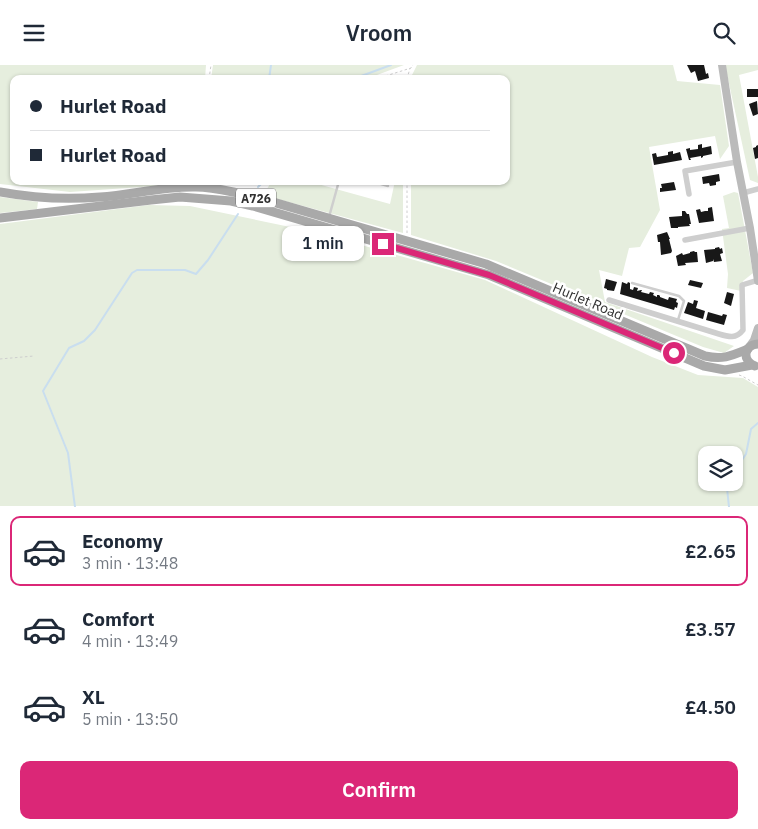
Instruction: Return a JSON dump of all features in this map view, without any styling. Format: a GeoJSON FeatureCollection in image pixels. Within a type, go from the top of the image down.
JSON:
{"type":"FeatureCollection","features":[{"type":"Feature","properties":{"kind":"main road"},"geometry":{"type":"LineString","coordinates":[[722,65],[758,281]]}},
{"type":"Feature","properties":{"kind":"main road","name":"Hurlet Road"},"geometry":{"type":"LineString","coordinates":[[0,192],[22,196],[67,199],[196,187],[249,195],[486,264],[705,356],[728,357],[752,347]]}},
{"type":"Feature","properties":{"kind":"main road","name":"Hurlet Road"},"geometry":{"type":"LineString","coordinates":[[0,218],[180,197],[231,201],[489,275],[704,366],[725,369],[756,366]]}},
{"type":"Feature","properties":{"kind":"main road"},"geometry":{"type":"LineString","coordinates":[[756,366],[749,363],[746,357],[752,347],[758,328]]}},
{"type":"Feature","properties":{"kind":"street"},"geometry":{"type":"LineString","coordinates":[[689,194],[685,171],[737,162]]}},
{"type":"Feature","properties":{"kind":"street"},"geometry":{"type":"LineString","coordinates":[[743,193],[758,189]]}},
{"type":"Feature","properties":{"kind":"street"},"geometry":{"type":"LineString","coordinates":[[685,240],[750,228]]}},
{"type":"Feature","properties":{"kind":"street"},"geometry":{"type":"LineString","coordinates":[[609,300],[719,335],[732,337],[743,330],[742,285],[758,281]]}},
{"type":"Feature","properties":{"kind":"lane"},"geometry":{"type":"LineString","coordinates":[[328,218],[338,185]]}},
{"type":"Feature","properties":{"kind":"lane"},"geometry":{"type":"LineString","coordinates":[[632,283],[679,296],[684,301],[678,321]]}},
{"type":"Feature","properties":{"kind":"path"},"geometry":{"type":"LineString","coordinates":[[387,75],[413,65]]}},
{"type":"Feature","properties":{"kind":"path"},"geometry":{"type":"LineString","coordinates":[[409,75],[410,67]]}},
{"type":"Feature","properties":{"kind":"path"},"geometry":{"type":"LineString","coordinates":[[407,185],[407,241]]}},
{"type":"Feature","properties":{"kind":"path"},"geometry":{"type":"LineString","coordinates":[[0,359],[34,356]]}},
{"type":"Feature","properties":{"kind":"green space"},"geometry":{"type":"Polygon","coordinates":[[[0,65],[206,65],[205,75],[10,75],[10,185],[169,185],[70,192],[0,184],[0,65]]]}},
{"type":"Feature","properties":{"kind":"green space"},"geometry":{"type":"Polygon","coordinates":[[[213,65],[404,65],[377,75],[212,75],[213,65]]]}},
{"type":"Feature","properties":{"kind":"green space"},"geometry":{"type":"Polygon","coordinates":[[[417,65],[673,65],[677,81],[720,85],[729,146],[720,159],[715,136],[649,147],[660,210],[640,247],[629,248],[622,276],[599,270],[605,302],[734,346],[724,353],[703,347],[496,261],[411,235],[411,185],[510,185],[510,75],[412,75],[417,65]]]}},
{"type":"Feature","properties":{"kind":"green space"},"geometry":{"type":"Polygon","coordinates":[[[725,65],[758,65],[758,70],[739,75],[758,183],[750,180],[725,65]]]}},
{"type":"Feature","properties":{"kind":"green space"},"geometry":{"type":"Polygon","coordinates":[[[269,185],[321,185],[390,204],[394,185],[403,185],[403,233],[263,195],[269,185]]]}},
{"type":"Feature","properties":{"kind":"green space"},"geometry":{"type":"Polygon","coordinates":[[[734,192],[738,193],[753,273],[743,281],[741,291],[727,288],[728,274],[722,229],[729,228],[723,196],[734,192]]]}},
{"type":"Feature","properties":{"kind":"green space"},"geometry":{"type":"Polygon","coordinates":[[[0,197],[38,202],[37,209],[0,213],[0,197]]]}},
{"type":"Feature","properties":{"kind":"green space"},"geometry":{"type":"Polygon","coordinates":[[[149,205],[190,206],[319,233],[485,280],[652,357],[698,375],[743,378],[758,387],[758,506],[0,506],[0,224],[149,205]]]}},
{"type":"Feature","properties":{"kind":"building"},"geometry":{"type":"Polygon","coordinates":[[[687,65],[704,65],[709,78],[698,81],[695,71],[691,73],[687,65]]]}},
{"type":"Feature","properties":{"kind":"building"},"geometry":{"type":"Polygon","coordinates":[[[747,89],[758,89],[758,97],[747,97],[747,89]]]}},
{"type":"Feature","properties":{"kind":"building"},"geometry":{"type":"Polygon","coordinates":[[[757,101],[758,114],[753,116],[749,104],[757,101]]]}},
{"type":"Feature","properties":{"kind":"building"},"geometry":{"type":"Polygon","coordinates":[[[702,144],[702,148],[711,146],[712,154],[701,158],[701,156],[690,158],[691,160],[689,160],[686,149],[698,149],[698,145],[702,144]]]}},
{"type":"Feature","properties":{"kind":"building"},"geometry":{"type":"Polygon","coordinates":[[[758,145],[758,158],[755,159],[753,148],[758,145]]]}},
{"type":"Feature","properties":{"kind":"building"},"geometry":{"type":"Polygon","coordinates":[[[673,151],[673,154],[680,152],[682,160],[654,165],[652,154],[656,153],[657,157],[668,155],[668,152],[673,151]]]}},
{"type":"Feature","properties":{"kind":"building"},"geometry":{"type":"Polygon","coordinates":[[[719,174],[720,181],[716,182],[716,185],[703,184],[702,177],[719,174]]]}},
{"type":"Feature","properties":{"kind":"building"},"geometry":{"type":"Polygon","coordinates":[[[674,182],[676,190],[660,192],[661,184],[674,182]]]}},
{"type":"Feature","properties":{"kind":"building"},"geometry":{"type":"Polygon","coordinates":[[[712,207],[714,221],[699,223],[696,210],[700,209],[701,212],[708,211],[708,208],[712,207]]]}},
{"type":"Feature","properties":{"kind":"building"},"geometry":{"type":"Polygon","coordinates":[[[682,211],[689,214],[690,226],[671,228],[669,217],[682,216],[682,211]]]}},
{"type":"Feature","properties":{"kind":"building"},"geometry":{"type":"Polygon","coordinates":[[[667,232],[672,251],[671,253],[661,255],[660,242],[658,242],[657,235],[667,232]]]}},
{"type":"Feature","properties":{"kind":"building"},"geometry":{"type":"Polygon","coordinates":[[[719,247],[720,249],[722,248],[723,253],[720,254],[722,261],[714,262],[713,259],[713,261],[706,263],[704,250],[719,247]]]}},
{"type":"Feature","properties":{"kind":"building"},"geometry":{"type":"Polygon","coordinates":[[[694,251],[697,252],[698,262],[685,263],[686,265],[678,266],[676,256],[694,251]]]}},
{"type":"Feature","properties":{"kind":"building"},"geometry":{"type":"Polygon","coordinates":[[[606,279],[617,282],[614,291],[604,288],[606,279]]]}},
{"type":"Feature","properties":{"kind":"building"},"geometry":{"type":"Polygon","coordinates":[[[690,280],[703,283],[701,288],[688,285],[690,280]]]}},
{"type":"Feature","properties":{"kind":"building"},"geometry":{"type":"Polygon","coordinates":[[[622,282],[630,283],[630,289],[633,290],[634,287],[638,288],[637,291],[642,290],[641,292],[649,294],[650,292],[654,293],[653,295],[657,297],[659,295],[668,300],[669,297],[677,299],[677,308],[675,307],[674,310],[620,294],[622,282]]]}},
{"type":"Feature","properties":{"kind":"building"},"geometry":{"type":"Polygon","coordinates":[[[727,292],[734,294],[731,306],[724,303],[727,292]]]}},
{"type":"Feature","properties":{"kind":"building"},"geometry":{"type":"Polygon","coordinates":[[[694,300],[698,301],[696,308],[705,311],[703,319],[684,313],[688,302],[693,304],[694,300]]]}},
{"type":"Feature","properties":{"kind":"building"},"geometry":{"type":"Polygon","coordinates":[[[708,312],[722,316],[723,314],[727,315],[724,325],[706,320],[708,312]]]}},
{"type":"Feature","properties":{"kind":"waterway"},"geometry":{"type":"LineString","coordinates":[[270,75],[271,65]]}},
{"type":"Feature","properties":{"kind":"waterway"},"geometry":{"type":"LineString","coordinates":[[364,75],[391,65]]}},
{"type":"Feature","properties":{"kind":"waterway"},"geometry":{"type":"LineString","coordinates":[[75,507],[68,453],[43,391],[69,348],[84,341],[95,330],[132,273],[137,270],[185,270],[196,274],[208,260],[238,214]]}},
{"type":"Feature","properties":{"kind":"waterway"},"geometry":{"type":"LineString","coordinates":[[743,458],[746,454],[751,429],[758,423]]}},
{"type":"Feature","properties":{"kind":"waterway"},"geometry":{"type":"LineString","coordinates":[[727,491],[729,507]]}},
{"type":"Feature","properties":{"kind":"route"},"geometry":{"type":"LineString","coordinates":[[383,244],[489,275],[674,353]]}}]}
